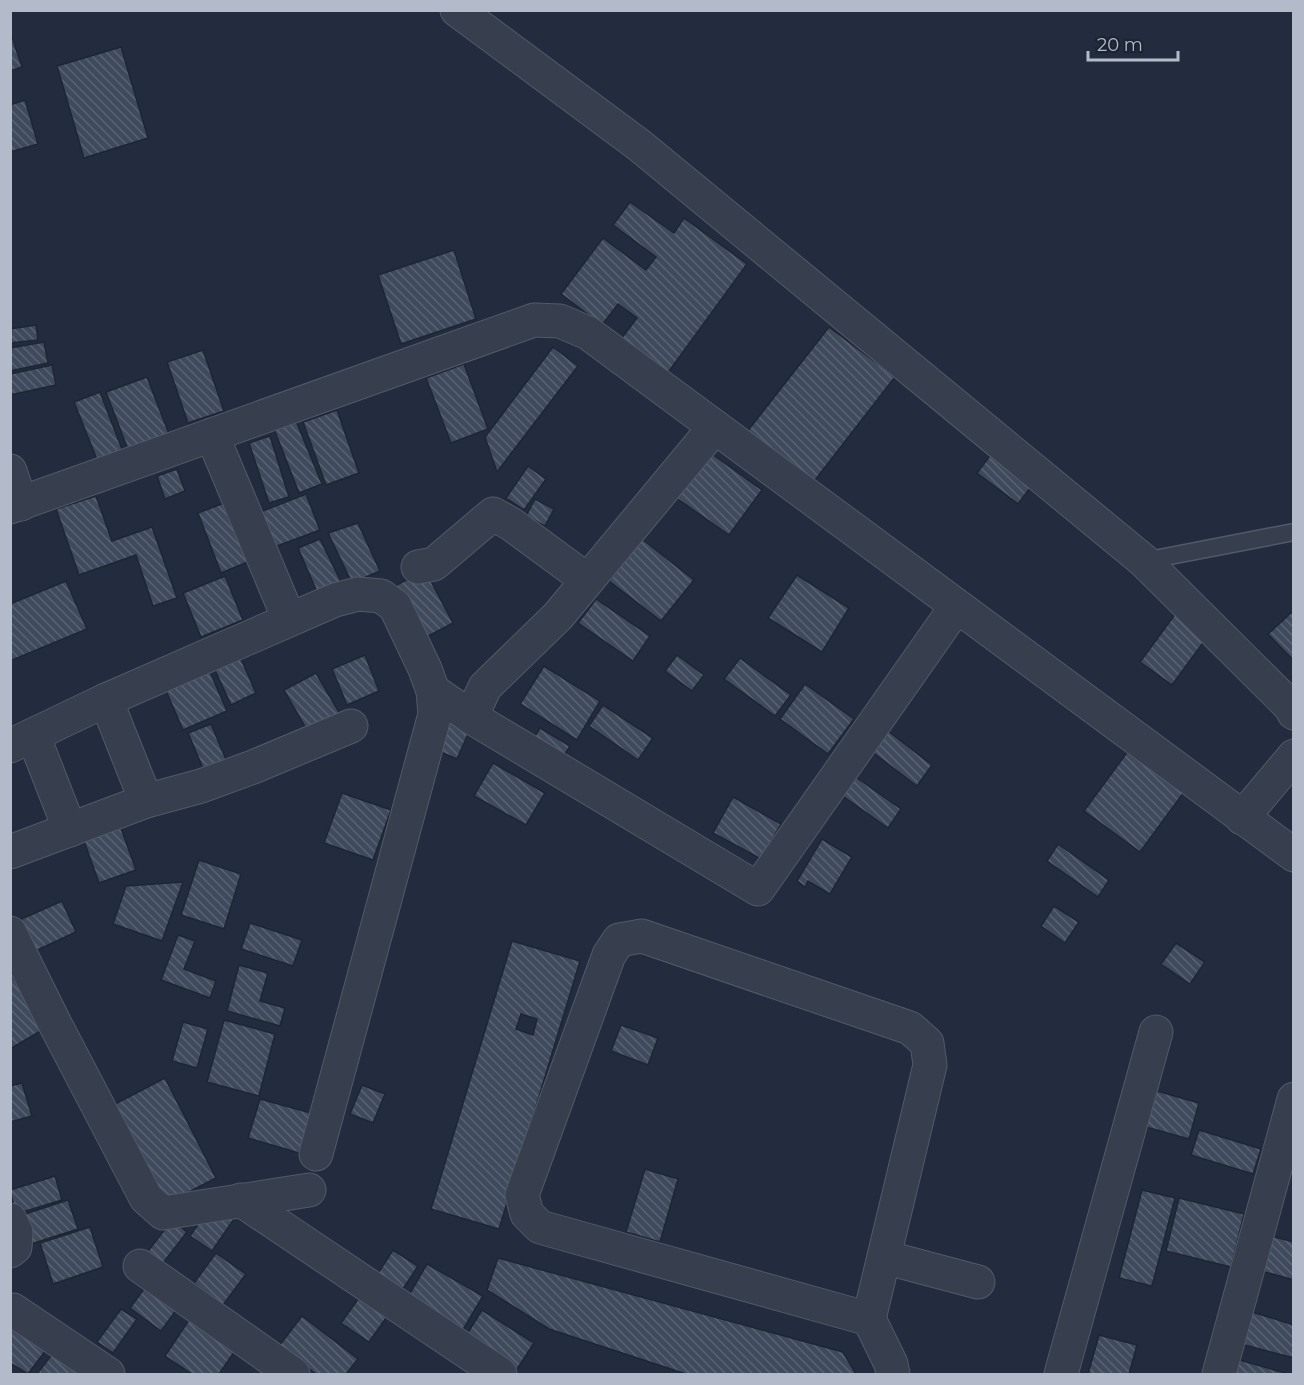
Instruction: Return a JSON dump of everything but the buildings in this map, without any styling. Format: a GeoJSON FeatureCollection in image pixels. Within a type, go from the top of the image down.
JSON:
{"type":"FeatureCollection","features":[{"type":"Feature","properties":{"kind":"street"},"geometry":{"type":"LineString","coordinates":[[457,10],[639,145],[1144,561],[1290,706],[1293,713]]}},
{"type":"Feature","properties":{"kind":"street"},"geometry":{"type":"LineString","coordinates":[[10,471],[16,506],[534,320],[560,321],[588,333],[1293,855]]}},
{"type":"Feature","properties":{"kind":"street"},"geometry":{"type":"LineString","coordinates":[[471,717],[485,687],[558,616],[714,428]]}},
{"type":"Feature","properties":{"kind":"street"},"geometry":{"type":"LineString","coordinates":[[212,435],[289,619]]}},
{"type":"Feature","properties":{"kind":"street"},"geometry":{"type":"LineString","coordinates":[[418,567],[434,564],[464,541],[493,514],[511,524],[587,580]]}},
{"type":"Feature","properties":{"kind":"street"},"geometry":{"type":"LineString","coordinates":[[70,830],[22,741],[106,700],[335,600],[358,594],[381,596],[395,606],[425,669],[433,691],[435,714],[316,1154]]}},
{"type":"Feature","properties":{"kind":"street"},"geometry":{"type":"LineString","coordinates":[[433,691],[471,717],[758,889],[956,607]]}},
{"type":"Feature","properties":{"kind":"street"},"geometry":{"type":"LineString","coordinates":[[106,700],[146,801]]}},
{"type":"Feature","properties":{"kind":"street"},"geometry":{"type":"LineString","coordinates":[[10,852],[146,801],[201,786],[253,767],[351,726]]}},
{"type":"Feature","properties":{"kind":"street"},"geometry":{"type":"LineString","coordinates":[[1242,818],[1293,756]]}},
{"type":"Feature","properties":{"kind":"street"},"geometry":{"type":"LineString","coordinates":[[10,933],[146,1198],[164,1213],[309,1190]]}},
{"type":"Feature","properties":{"kind":"street"},"geometry":{"type":"LineString","coordinates":[[869,1318],[540,1227],[527,1214],[522,1195],[609,955],[619,940],[642,936],[910,1028],[927,1043],[930,1065],[869,1318],[891,1364],[893,1374]]}},
{"type":"Feature","properties":{"kind":"street"},"geometry":{"type":"LineString","coordinates":[[1060,1374],[1156,1032]]}},
{"type":"Feature","properties":{"kind":"street"},"geometry":{"type":"LineString","coordinates":[[1219,1374],[1293,1099]]}},
{"type":"Feature","properties":{"kind":"street"},"geometry":{"type":"LineString","coordinates":[[241,1200],[500,1374]]}},
{"type":"Feature","properties":{"kind":"street"},"geometry":{"type":"LineString","coordinates":[[10,1220],[16,1232],[15,1247],[10,1251]]}},
{"type":"Feature","properties":{"kind":"street"},"geometry":{"type":"LineString","coordinates":[[884,1257],[978,1282]]}},
{"type":"Feature","properties":{"kind":"street"},"geometry":{"type":"LineString","coordinates":[[140,1266],[293,1374]]}},
{"type":"Feature","properties":{"kind":"street"},"geometry":{"type":"LineString","coordinates":[[13,1310],[108,1374]]}},
{"type":"Feature","properties":{"kind":"lane"},"geometry":{"type":"LineString","coordinates":[[1144,561],[1293,532]]}}]}
